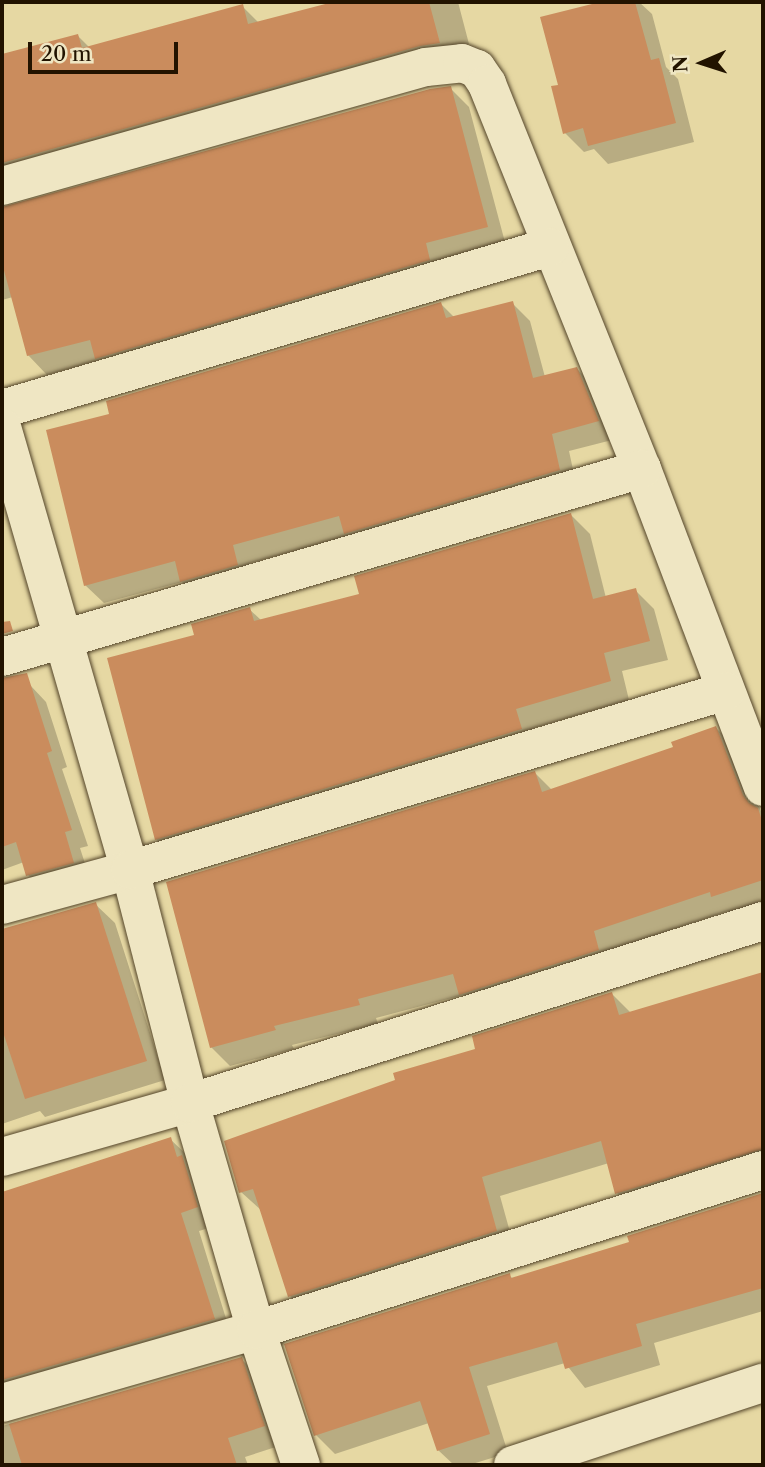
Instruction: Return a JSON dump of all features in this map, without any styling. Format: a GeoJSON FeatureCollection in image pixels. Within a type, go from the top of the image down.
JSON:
{"type":"FeatureCollection","features":[{"type":"Feature","properties":{"kind":"street"},"geometry":{"type":"LineString","coordinates":[[2,186],[426,67],[462,63],[477,69],[487,84],[550,247],[642,469],[763,787]]}},
{"type":"Feature","properties":{"kind":"street"},"geometry":{"type":"LineString","coordinates":[[2,408],[550,247]]}},
{"type":"Feature","properties":{"kind":"street"},"geometry":{"type":"LineString","coordinates":[[2,427],[130,870],[190,1103],[256,1330],[301,1465]]}},
{"type":"Feature","properties":{"kind":"street"},"geometry":{"type":"LineString","coordinates":[[2,657],[642,469]]}},
{"type":"Feature","properties":{"kind":"street"},"geometry":{"type":"LineString","coordinates":[[2,905],[130,870],[726,691]]}},
{"type":"Feature","properties":{"kind":"street"},"geometry":{"type":"LineString","coordinates":[[2,1157],[190,1103],[763,921]]}},
{"type":"Feature","properties":{"kind":"street"},"geometry":{"type":"LineString","coordinates":[[2,1402],[256,1330],[763,1170]]}},
{"type":"Feature","properties":{"kind":"street"},"geometry":{"type":"LineString","coordinates":[[513,1465],[763,1383]]}},
{"type":"Feature","properties":{"kind":"building"},"geometry":{"type":"Polygon","coordinates":[[[333,2],[429,2],[440,43],[420,46],[2,163],[2,54],[78,34],[82,48],[243,4],[248,24],[333,2]]]}},
{"type":"Feature","properties":{"kind":"building"},"geometry":{"type":"Polygon","coordinates":[[[600,2],[635,2],[651,60],[659,58],[676,123],[588,146],[583,128],[563,134],[551,86],[558,85],[540,17],[600,2]]]}},
{"type":"Feature","properties":{"kind":"building"},"geometry":{"type":"Polygon","coordinates":[[[451,86],[488,227],[426,243],[430,260],[95,359],[90,340],[27,356],[2,263],[2,207],[430,89],[451,86]]]}},
{"type":"Feature","properties":{"kind":"building"},"geometry":{"type":"Polygon","coordinates":[[[513,301],[533,378],[577,367],[599,421],[552,434],[560,470],[344,534],[339,516],[233,545],[238,565],[180,582],[175,561],[84,586],[46,430],[109,414],[106,401],[441,302],[446,318],[513,301]]]}},
{"type":"Feature","properties":{"kind":"building"},"geometry":{"type":"Polygon","coordinates":[[[571,513],[593,599],[636,588],[650,641],[604,653],[611,681],[516,709],[522,729],[155,840],[107,658],[194,635],[191,624],[250,607],[254,621],[359,594],[354,576],[571,513]]]}},
{"type":"Feature","properties":{"kind":"building"},"geometry":{"type":"Polygon","coordinates":[[[10,621],[13,631],[2,634],[2,622],[10,621]]]}},
{"type":"Feature","properties":{"kind":"building"},"geometry":{"type":"Polygon","coordinates":[[[27,673],[52,751],[47,753],[72,830],[65,832],[74,863],[26,876],[16,842],[2,847],[2,678],[27,673]]]}},
{"type":"Feature","properties":{"kind":"building"},"geometry":{"type":"Polygon","coordinates":[[[716,726],[743,795],[749,803],[758,808],[763,824],[763,880],[711,897],[710,892],[594,931],[599,950],[459,995],[453,974],[358,999],[360,1005],[274,1026],[276,1030],[210,1048],[166,882],[535,771],[542,792],[673,747],[671,742],[716,726]]]}},
{"type":"Feature","properties":{"kind":"building"},"geometry":{"type":"Polygon","coordinates":[[[96,902],[147,1061],[25,1099],[2,1029],[2,929],[96,902]]]}},
{"type":"Feature","properties":{"kind":"building"},"geometry":{"type":"Polygon","coordinates":[[[763,972],[763,1149],[615,1194],[601,1141],[482,1177],[497,1231],[288,1297],[253,1189],[239,1193],[224,1141],[395,1080],[393,1073],[475,1049],[472,1036],[612,992],[619,1015],[763,972]]]}},
{"type":"Feature","properties":{"kind":"building"},"geometry":{"type":"Polygon","coordinates":[[[171,1137],[177,1157],[182,1155],[198,1207],[181,1213],[215,1319],[2,1380],[2,1192],[171,1137]]]}},
{"type":"Feature","properties":{"kind":"building"},"geometry":{"type":"Polygon","coordinates":[[[763,1193],[763,1288],[636,1324],[642,1346],[565,1369],[557,1342],[469,1367],[490,1434],[437,1451],[420,1401],[314,1436],[284,1344],[510,1273],[511,1278],[629,1242],[627,1236],[763,1193]]]}},
{"type":"Feature","properties":{"kind":"building"},"geometry":{"type":"Polygon","coordinates":[[[242,1357],[265,1426],[228,1438],[237,1465],[22,1465],[9,1424],[242,1357]]]}}]}
